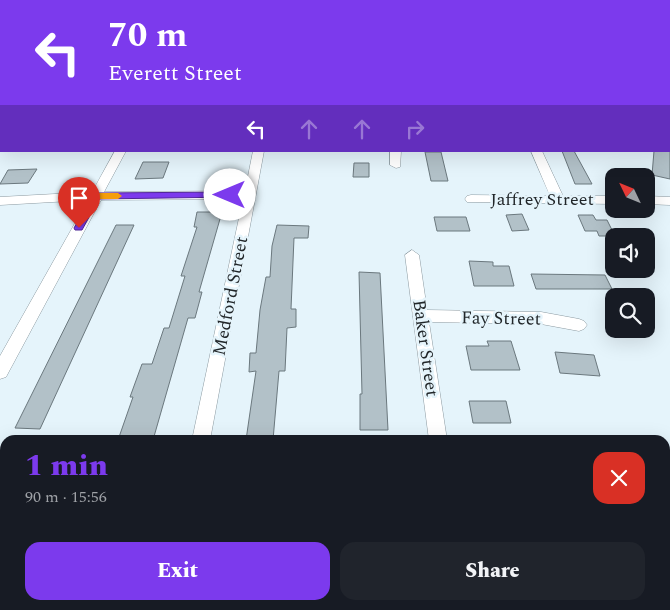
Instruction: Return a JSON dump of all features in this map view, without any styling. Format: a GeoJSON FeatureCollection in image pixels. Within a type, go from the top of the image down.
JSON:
{"type":"FeatureCollection","features":[{"type":"Feature","properties":{"kind":"street"},"geometry":{"type":"LineString","coordinates":[[0,372],[120,152]]}},
{"type":"Feature","properties":{"kind":"street","name":"Medford Street"},"geometry":{"type":"LineString","coordinates":[[203,435],[260,152]]}},
{"type":"Feature","properties":{"kind":"street"},"geometry":{"type":"LineString","coordinates":[[395,152],[396,165]]}},
{"type":"Feature","properties":{"kind":"street"},"geometry":{"type":"LineString","coordinates":[[536,152],[558,199]]}},
{"type":"Feature","properties":{"kind":"street"},"geometry":{"type":"LineString","coordinates":[[0,201],[96,196],[250,195]]}},
{"type":"Feature","properties":{"kind":"street","name":"Jaffrey Street"},"geometry":{"type":"LineString","coordinates":[[471,199],[605,200]]}},
{"type":"Feature","properties":{"kind":"street"},"geometry":{"type":"LineString","coordinates":[[655,200],[670,201]]}},
{"type":"Feature","properties":{"kind":"street","name":"Baker Street"},"geometry":{"type":"LineString","coordinates":[[412,256],[437,435]]}},
{"type":"Feature","properties":{"kind":"street","name":"Fay Street"},"geometry":{"type":"LineString","coordinates":[[422,316],[541,318],[579,324]]}},
{"type":"Feature","properties":{"kind":"building"},"geometry":{"type":"Polygon","coordinates":[[[425,152],[441,152],[448,181],[431,181],[425,152]]]}},
{"type":"Feature","properties":{"kind":"building"},"geometry":{"type":"Polygon","coordinates":[[[562,152],[575,152],[592,184],[575,184],[562,152]]]}},
{"type":"Feature","properties":{"kind":"building"},"geometry":{"type":"Polygon","coordinates":[[[654,152],[670,152],[670,179],[655,176],[655,168],[653,168],[654,152]]]}},
{"type":"Feature","properties":{"kind":"building"},"geometry":{"type":"Polygon","coordinates":[[[143,162],[169,162],[163,178],[135,179],[143,162]]]}},
{"type":"Feature","properties":{"kind":"building"},"geometry":{"type":"Polygon","coordinates":[[[354,163],[369,163],[369,177],[353,177],[354,163]]]}},
{"type":"Feature","properties":{"kind":"building"},"geometry":{"type":"Polygon","coordinates":[[[37,169],[28,183],[0,184],[8,170],[37,169]]]}},
{"type":"Feature","properties":{"kind":"building"},"geometry":{"type":"Polygon","coordinates":[[[197,212],[222,212],[199,292],[202,292],[195,318],[188,318],[154,435],[120,435],[133,397],[130,397],[142,364],[152,364],[164,328],[169,328],[185,276],[181,276],[197,227],[194,227],[197,212]]]}},
{"type":"Feature","properties":{"kind":"building"},"geometry":{"type":"Polygon","coordinates":[[[522,214],[529,230],[512,231],[506,215],[522,214]]]}},
{"type":"Feature","properties":{"kind":"building"},"geometry":{"type":"Polygon","coordinates":[[[578,215],[593,215],[596,220],[607,220],[611,228],[605,228],[605,236],[599,236],[597,231],[585,231],[578,215]]]}},
{"type":"Feature","properties":{"kind":"building"},"geometry":{"type":"Polygon","coordinates":[[[434,217],[466,217],[470,231],[437,231],[434,217]]]}},
{"type":"Feature","properties":{"kind":"building"},"geometry":{"type":"Polygon","coordinates":[[[116,225],[134,225],[40,429],[15,428],[116,225]]]}},
{"type":"Feature","properties":{"kind":"building"},"geometry":{"type":"Polygon","coordinates":[[[277,225],[309,226],[308,238],[294,238],[291,309],[296,309],[296,327],[287,328],[285,371],[279,371],[273,435],[247,435],[256,371],[249,372],[250,353],[256,353],[260,310],[266,277],[270,277],[272,246],[277,225]]]}},
{"type":"Feature","properties":{"kind":"building"},"geometry":{"type":"Polygon","coordinates":[[[469,261],[493,262],[493,266],[509,266],[514,286],[474,286],[469,261]]]}},
{"type":"Feature","properties":{"kind":"building"},"geometry":{"type":"Polygon","coordinates":[[[359,272],[380,273],[388,430],[360,430],[360,394],[362,394],[359,272]]]}},
{"type":"Feature","properties":{"kind":"building"},"geometry":{"type":"Polygon","coordinates":[[[531,274],[605,275],[612,288],[605,289],[536,289],[531,274]]]}},
{"type":"Feature","properties":{"kind":"building"},"geometry":{"type":"Polygon","coordinates":[[[487,341],[511,341],[520,370],[471,370],[466,346],[489,346],[487,341]]]}},
{"type":"Feature","properties":{"kind":"building"},"geometry":{"type":"Polygon","coordinates":[[[555,352],[594,355],[600,376],[560,373],[555,352]]]}},
{"type":"Feature","properties":{"kind":"building"},"geometry":{"type":"Polygon","coordinates":[[[469,401],[506,401],[511,423],[473,423],[469,401]]]}},
{"type":"Feature","properties":{"kind":"slow traffic"},"geometry":{"type":"LineString","coordinates":[[90,207],[96,196],[118,196]]}},
{"type":"Feature","properties":{"kind":"route"},"geometry":{"type":"LineString","coordinates":[[79,228],[96,196],[230,195]]}}]}
